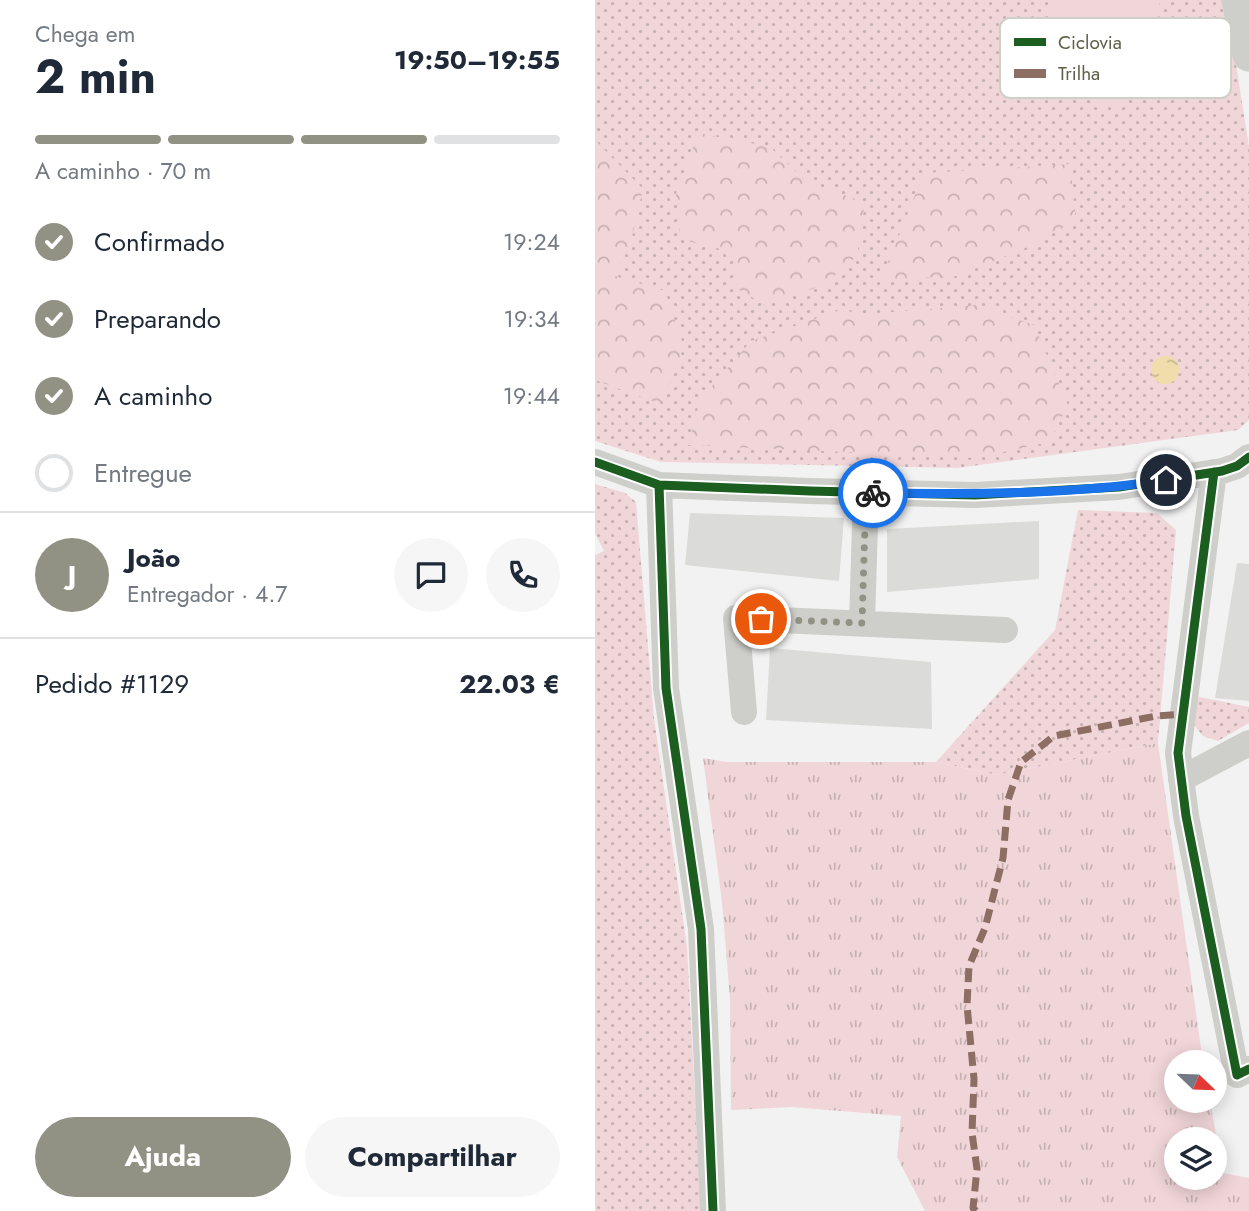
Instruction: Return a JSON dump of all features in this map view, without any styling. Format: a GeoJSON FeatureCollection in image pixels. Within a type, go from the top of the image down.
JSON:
{"type":"FeatureCollection","features":[{"type":"Feature","properties":{"kind":"street"},"geometry":{"type":"LineString","coordinates":[[1238,0],[1249,55]]}},
{"type":"Feature","properties":{"kind":"street"},"geometry":{"type":"LineString","coordinates":[[595,462],[659,485],[975,495],[1119,487],[1214,472],[1237,466],[1249,457]]}},
{"type":"Feature","properties":{"kind":"street"},"geometry":{"type":"LineString","coordinates":[[1214,472],[1178,753],[1185,816],[1243,1072]]}},
{"type":"Feature","properties":{"kind":"street"},"geometry":{"type":"LineString","coordinates":[[659,485],[666,688],[701,929],[713,1211]]}},
{"type":"Feature","properties":{"kind":"street"},"geometry":{"type":"LineString","coordinates":[[862,623],[866,492]]}},
{"type":"Feature","properties":{"kind":"street"},"geometry":{"type":"LineString","coordinates":[[744,712],[736,618],[1005,630]]}},
{"type":"Feature","properties":{"kind":"street"},"geometry":{"type":"LineString","coordinates":[[1181,779],[1249,743]]}},
{"type":"Feature","properties":{"kind":"green space"},"geometry":{"type":"Polygon","coordinates":[[[595,0],[1226,0],[1229,18],[1000,18],[1000,98],[1231,98],[1231,32],[1249,147],[1249,420],[1238,430],[957,468],[661,462],[595,441],[595,0]]]}},
{"type":"Feature","properties":{"kind":"green space"},"geometry":{"type":"Polygon","coordinates":[[[1050,0],[1160,0],[1158,18],[1049,18],[1050,0]]]}},
{"type":"Feature","properties":{"kind":"green space"},"geometry":{"type":"Polygon","coordinates":[[[1088,98],[1131,98],[1114,109],[1088,98]]]}},
{"type":"Feature","properties":{"kind":"green space"},"geometry":{"type":"Polygon","coordinates":[[[698,133],[770,147],[808,183],[865,202],[857,256],[824,285],[765,305],[738,289],[732,252],[680,239],[676,194],[698,133]]]}},
{"type":"Feature","properties":{"kind":"green space"},"geometry":{"type":"Polygon","coordinates":[[[595,140],[643,189],[631,241],[615,276],[665,291],[684,347],[661,404],[595,380],[595,140]]]}},
{"type":"Feature","properties":{"kind":"green space"},"geometry":{"type":"Polygon","coordinates":[[[1070,164],[1076,220],[1030,246],[957,276],[881,280],[924,173],[1070,164]]]}},
{"type":"Feature","properties":{"kind":"green space"},"geometry":{"type":"Polygon","coordinates":[[[977,305],[1034,325],[1068,405],[1049,442],[976,458],[688,445],[700,400],[751,341],[840,310],[867,314],[977,305]]]}},
{"type":"Feature","properties":{"kind":"green space"},"geometry":{"type":"Polygon","coordinates":[[[595,484],[625,493],[636,502],[654,718],[687,947],[701,1211],[595,1211],[595,555],[604,551],[595,533],[595,484]]]}},
{"type":"Feature","properties":{"kind":"green space"},"geometry":{"type":"Polygon","coordinates":[[[1078,510],[1157,513],[1176,530],[1158,743],[997,775],[936,762],[1055,630],[1078,510]]]}},
{"type":"Feature","properties":{"kind":"green space"},"geometry":{"type":"Polygon","coordinates":[[[1195,696],[1249,707],[1249,723],[1218,741],[1203,736],[1194,725],[1195,696]]]}},
{"type":"Feature","properties":{"kind":"green space"},"geometry":{"type":"Polygon","coordinates":[[[1158,743],[1201,1050],[1164,1050],[1164,1113],[1212,1113],[1215,1127],[1164,1127],[1164,1190],[1227,1190],[1227,1174],[1249,1178],[1249,1211],[925,1211],[897,1157],[901,1116],[792,1107],[731,1110],[730,999],[722,902],[703,758],[726,762],[936,762],[997,775],[1158,743]]]}},
{"type":"Feature","properties":{"kind":"water"},"geometry":{"type":"Polygon","coordinates":[[[1165,356],[1175,360],[1179,370],[1175,380],[1165,384],[1155,380],[1151,370],[1155,360],[1165,356]]]}},
{"type":"Feature","properties":{"kind":"building"},"geometry":{"type":"Polygon","coordinates":[[[690,513],[844,518],[839,581],[685,565],[690,513]]]}},
{"type":"Feature","properties":{"kind":"building"},"geometry":{"type":"Polygon","coordinates":[[[1039,521],[1039,579],[887,592],[887,529],[1039,521]]]}},
{"type":"Feature","properties":{"kind":"building"},"geometry":{"type":"Polygon","coordinates":[[[1237,563],[1249,564],[1249,701],[1215,698],[1237,563]]]}},
{"type":"Feature","properties":{"kind":"building"},"geometry":{"type":"Polygon","coordinates":[[[770,648],[931,662],[932,729],[766,720],[770,648]]]}},
{"type":"Feature","properties":{"kind":"marked path"},"geometry":{"type":"LineString","coordinates":[[976,1211],[973,1208],[977,1169],[972,1133],[974,1079],[967,1005],[969,966],[985,928],[1003,858],[1008,800],[1021,762],[1054,736],[1156,716],[1183,714]]}},
{"type":"Feature","properties":{"kind":"cycle path"},"geometry":{"type":"LineString","coordinates":[[595,462],[659,485],[975,495],[1119,487],[1222,471],[1237,466],[1249,457]]}},
{"type":"Feature","properties":{"kind":"cycle path"},"geometry":{"type":"LineString","coordinates":[[1214,472],[1178,753],[1186,816],[1237,1075],[1249,1069]]}},
{"type":"Feature","properties":{"kind":"cycle path"},"geometry":{"type":"LineString","coordinates":[[659,485],[666,688],[701,929],[713,1211]]}},
{"type":"Feature","properties":{"kind":"way so far"},"geometry":{"type":"LineString","coordinates":[[761,619],[862,623],[866,492],[873,493]]}},
{"type":"Feature","properties":{"kind":"route"},"geometry":{"type":"LineString","coordinates":[[873,493],[975,495],[1119,487],[1166,480]]}}]}
